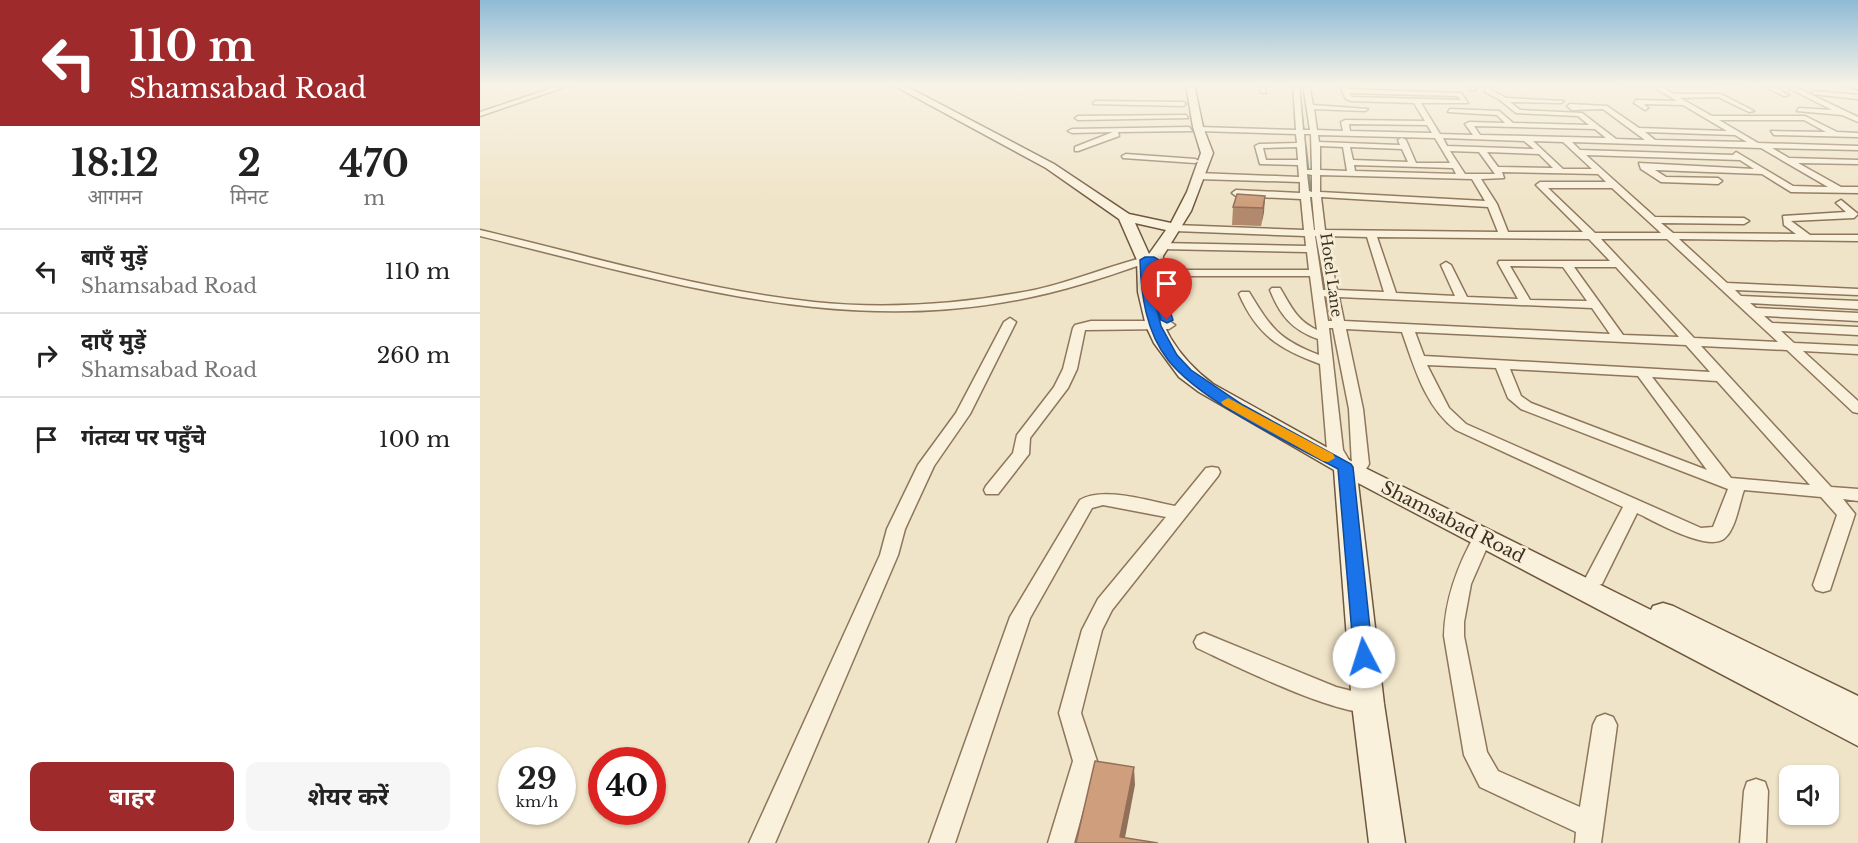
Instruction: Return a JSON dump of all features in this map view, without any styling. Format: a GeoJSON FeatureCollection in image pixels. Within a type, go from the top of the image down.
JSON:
{"type":"FeatureCollection","features":[{"type":"Feature","properties":{"kind":"main road","name":"Shamsabad Road"},"geometry":{"type":"LineString","coordinates":[[969,123],[1050,166],[1125,218],[1153,260],[1162,326],[1188,358],[1208,374],[1349,463],[1483,536],[1858,731]]}},
{"type":"Feature","properties":{"kind":"main road"},"geometry":{"type":"LineString","coordinates":[[1153,260],[1166,224],[1198,176],[1207,153],[1190,123]]}},
{"type":"Feature","properties":{"kind":"main road"},"geometry":{"type":"LineString","coordinates":[[1184,180],[1195,161],[1193,123]]}},
{"type":"Feature","properties":{"kind":"main road"},"geometry":{"type":"LineString","coordinates":[[1125,218],[1166,224]]}},
{"type":"Feature","properties":{"kind":"main road","name":"Shamsabad Road"},"geometry":{"type":"LineString","coordinates":[[1349,463],[1595,579],[1858,712]]}},
{"type":"Feature","properties":{"kind":"main road"},"geometry":{"type":"LineString","coordinates":[[1349,463],[1368,704],[1387,843]]}},
{"type":"Feature","properties":{"kind":"street"},"geometry":{"type":"LineString","coordinates":[[1093,143],[1099,123]]}},
{"type":"Feature","properties":{"kind":"street"},"geometry":{"type":"LineString","coordinates":[[1300,123],[1331,324],[1356,409],[1349,463]]}},
{"type":"Feature","properties":{"kind":"street"},"geometry":{"type":"LineString","coordinates":[[1309,182],[1316,144],[1313,123]]}},
{"type":"Feature","properties":{"kind":"street"},"geometry":{"type":"LineString","coordinates":[[1345,123],[1347,133]]}},
{"type":"Feature","properties":{"kind":"street"},"geometry":{"type":"LineString","coordinates":[[1430,123],[1455,166],[1461,187]]}},
{"type":"Feature","properties":{"kind":"street"},"geometry":{"type":"LineString","coordinates":[[1591,123],[1613,140]]}},
{"type":"Feature","properties":{"kind":"street"},"geometry":{"type":"LineString","coordinates":[[1626,123],[1652,141]]}},
{"type":"Feature","properties":{"kind":"street"},"geometry":{"type":"LineString","coordinates":[[1649,123],[1657,130]]}},
{"type":"Feature","properties":{"kind":"street"},"geometry":{"type":"LineString","coordinates":[[1721,123],[1840,190]]}},
{"type":"Feature","properties":{"kind":"street"},"geometry":{"type":"LineString","coordinates":[[1763,123],[1774,133],[1800,146]]}},
{"type":"Feature","properties":{"kind":"street"},"geometry":{"type":"LineString","coordinates":[[1817,123],[1835,134]]}},
{"type":"Feature","properties":{"kind":"street"},"geometry":{"type":"LineString","coordinates":[[1469,124],[1596,127]]}},
{"type":"Feature","properties":{"kind":"street"},"geometry":{"type":"LineString","coordinates":[[1469,124],[1478,137]]}},
{"type":"Feature","properties":{"kind":"street"},"geometry":{"type":"LineString","coordinates":[[1072,131],[1194,129],[1301,131],[1858,148]]}},
{"type":"Feature","properties":{"kind":"street"},"geometry":{"type":"LineString","coordinates":[[1078,149],[1127,130]]}},
{"type":"Feature","properties":{"kind":"street"},"geometry":{"type":"LineString","coordinates":[[1636,130],[1738,133]]}},
{"type":"Feature","properties":{"kind":"street"},"geometry":{"type":"LineString","coordinates":[[1774,133],[1858,135]]}},
{"type":"Feature","properties":{"kind":"street"},"geometry":{"type":"LineString","coordinates":[[1400,135],[1413,165]]}},
{"type":"Feature","properties":{"kind":"street"},"geometry":{"type":"LineString","coordinates":[[1526,138],[1561,171]]}},
{"type":"Feature","properties":{"kind":"street"},"geometry":{"type":"LineString","coordinates":[[1564,139],[1858,409]]}},
{"type":"Feature","properties":{"kind":"street"},"geometry":{"type":"LineString","coordinates":[[1316,144],[1405,147]]}},
{"type":"Feature","properties":{"kind":"street"},"geometry":{"type":"LineString","coordinates":[[1721,144],[1794,190],[1858,190]]}},
{"type":"Feature","properties":{"kind":"street"},"geometry":{"type":"LineString","coordinates":[[1302,145],[1259,146],[1264,162],[1309,182],[1424,199],[1461,187],[1475,177],[1501,176],[1481,149]]}},
{"type":"Feature","properties":{"kind":"street"},"geometry":{"type":"LineString","coordinates":[[1346,145],[1352,173]]}},
{"type":"Feature","properties":{"kind":"street"},"geometry":{"type":"LineString","coordinates":[[1445,148],[1541,152]]}},
{"type":"Feature","properties":{"kind":"street"},"geometry":{"type":"LineString","coordinates":[[1578,152],[1743,158]]}},
{"type":"Feature","properties":{"kind":"street"},"geometry":{"type":"LineString","coordinates":[[1628,154],[1664,180],[1718,181],[1700,169]]}},
{"type":"Feature","properties":{"kind":"street"},"geometry":{"type":"LineString","coordinates":[[1126,156],[1195,161]]}},
{"type":"Feature","properties":{"kind":"street"},"geometry":{"type":"LineString","coordinates":[[1787,160],[1858,162]]}},
{"type":"Feature","properties":{"kind":"street"},"geometry":{"type":"LineString","coordinates":[[1350,162],[1455,166]]}},
{"type":"Feature","properties":{"kind":"street"},"geometry":{"type":"LineString","coordinates":[[1644,167],[1764,172]]}},
{"type":"Feature","properties":{"kind":"street"},"geometry":{"type":"LineString","coordinates":[[1496,169],[1601,172]]}},
{"type":"Feature","properties":{"kind":"street"},"geometry":{"type":"LineString","coordinates":[[1236,192],[1309,182],[1352,173],[1415,176],[1461,187],[1492,204]]}},
{"type":"Feature","properties":{"kind":"street"},"geometry":{"type":"LineString","coordinates":[[1198,176],[1409,189]]}},
{"type":"Feature","properties":{"kind":"street"},"geometry":{"type":"LineString","coordinates":[[1415,176],[1424,199]]}},
{"type":"Feature","properties":{"kind":"street"},"geometry":{"type":"LineString","coordinates":[[1475,177],[1492,204],[1504,235]]}},
{"type":"Feature","properties":{"kind":"street"},"geometry":{"type":"LineString","coordinates":[[1563,184],[1574,195]]}},
{"type":"Feature","properties":{"kind":"street"},"geometry":{"type":"LineString","coordinates":[[1615,185],[1540,185],[1560,202],[1620,264],[1843,510],[1846,518],[1823,585]]}},
{"type":"Feature","properties":{"kind":"street"},"geometry":{"type":"LineString","coordinates":[[1808,238],[1786,223],[1786,218],[1854,215],[1841,203]]}},
{"type":"Feature","properties":{"kind":"street"},"geometry":{"type":"LineString","coordinates":[[1653,220],[1744,221]]}},
{"type":"Feature","properties":{"kind":"street"},"geometry":{"type":"LineString","coordinates":[[1166,224],[1316,233],[1858,238]]}},
{"type":"Feature","properties":{"kind":"street"},"geometry":{"type":"LineString","coordinates":[[480,233],[600,264],[683,282],[788,302],[858,308],[920,308],[1020,297],[1153,260],[1312,249]]}},
{"type":"Feature","properties":{"kind":"street","name":"Hotel Lane"},"geometry":{"type":"LineString","coordinates":[[1316,233],[1312,249],[1316,273],[1326,293]]}},
{"type":"Feature","properties":{"kind":"street"},"geometry":{"type":"LineString","coordinates":[[1371,234],[1391,296]]}},
{"type":"Feature","properties":{"kind":"street"},"geometry":{"type":"LineString","coordinates":[[1153,260],[1316,273]]}},
{"type":"Feature","properties":{"kind":"street"},"geometry":{"type":"LineString","coordinates":[[1526,303],[1503,263],[1620,264]]}},
{"type":"Feature","properties":{"kind":"street"},"geometry":{"type":"LineString","coordinates":[[1566,263],[1619,338]]}},
{"type":"Feature","properties":{"kind":"street"},"geometry":{"type":"LineString","coordinates":[[1446,266],[1462,300]]}},
{"type":"Feature","properties":{"kind":"street"},"geometry":{"type":"LineString","coordinates":[[1726,286],[1858,292]]}},
{"type":"Feature","properties":{"kind":"street"},"geometry":{"type":"LineString","coordinates":[[1276,290],[1292,322],[1306,332],[1324,337]]}},
{"type":"Feature","properties":{"kind":"street"},"geometry":{"type":"LineString","coordinates":[[1326,293],[1596,305]]}},
{"type":"Feature","properties":{"kind":"street"},"geometry":{"type":"LineString","coordinates":[[1245,294],[1250,307],[1266,331],[1283,344],[1327,362]]}},
{"type":"Feature","properties":{"kind":"street"},"geometry":{"type":"LineString","coordinates":[[1739,299],[1858,305]]}},
{"type":"Feature","properties":{"kind":"street"},"geometry":{"type":"LineString","coordinates":[[1753,312],[1858,317]]}},
{"type":"Feature","properties":{"kind":"street"},"geometry":{"type":"LineString","coordinates":[[762,843],[889,555],[896,530],[926,465],[963,414],[1010,322]]}},
{"type":"Feature","properties":{"kind":"street"},"geometry":{"type":"LineString","coordinates":[[1331,324],[1858,350]]}},
{"type":"Feature","properties":{"kind":"street","name":"Hotel Lane"},"geometry":{"type":"LineString","coordinates":[[1331,324],[1324,337],[1327,362],[1349,463]]}},
{"type":"Feature","properties":{"kind":"street"},"geometry":{"type":"LineString","coordinates":[[992,490],[1021,454],[1022,438],[1061,388],[1070,369],[1080,328],[1090,325],[1162,326]]}},
{"type":"Feature","properties":{"kind":"street"},"geometry":{"type":"LineString","coordinates":[[1770,327],[1858,331]]}},
{"type":"Feature","properties":{"kind":"street"},"geometry":{"type":"LineString","coordinates":[[1407,328],[1418,360],[1445,414],[1454,424],[1699,534],[1718,535],[1732,484]]}},
{"type":"Feature","properties":{"kind":"street"},"geometry":{"type":"LineString","coordinates":[[1418,360],[1722,377]]}},
{"type":"Feature","properties":{"kind":"street"},"geometry":{"type":"LineString","coordinates":[[1501,365],[1515,398],[1519,402],[1732,484],[1858,495]]}},
{"type":"Feature","properties":{"kind":"street"},"geometry":{"type":"LineString","coordinates":[[1642,373],[1732,484]]}},
{"type":"Feature","properties":{"kind":"street"},"geometry":{"type":"LineString","coordinates":[[1062,843],[1085,761],[1070,724],[1070,713],[1092,630],[1105,605],[1212,472]]}},
{"type":"Feature","properties":{"kind":"street"},"geometry":{"type":"LineString","coordinates":[[942,843],[1020,616],[1086,504],[1094,499],[1103,499],[1179,513]]}},
{"type":"Feature","properties":{"kind":"street"},"geometry":{"type":"LineString","coordinates":[[1595,579],[1633,505]]}},
{"type":"Feature","properties":{"kind":"street"},"geometry":{"type":"LineString","coordinates":[[1483,536],[1459,587],[1454,618],[1454,636],[1476,755],[1489,779],[1589,834],[1605,725]]}},
{"type":"Feature","properties":{"kind":"street"},"geometry":{"type":"LineString","coordinates":[[1204,642],[1334,697],[1368,704]]}},
{"type":"Feature","properties":{"kind":"street"},"geometry":{"type":"LineString","coordinates":[[1753,843],[1756,791]]}},
{"type":"Feature","properties":{"kind":"building"},"geometry":{"type":"Polygon","coordinates":[[[1237,194],[1265,196],[1263,208],[1233,207],[1237,194]]]}},
{"type":"Feature","properties":{"kind":"building"},"geometry":{"type":"Polygon","coordinates":[[[1095,761],[1134,767],[1120,837],[1158,843],[1076,843],[1095,761]]]}},
{"type":"Feature","properties":{"kind":"waterway"},"geometry":{"type":"LineString","coordinates":[[1303,123],[1306,148]]}},
{"type":"Feature","properties":{"kind":"waterway"},"geometry":{"type":"LineString","coordinates":[[1306,147],[1315,229]]}},
{"type":"Feature","properties":{"kind":"waterway"},"geometry":{"type":"LineString","coordinates":[[1314,227],[1315,233]]}},
{"type":"Feature","properties":{"kind":"slow traffic"},"geometry":{"type":"LineString","coordinates":[[1228,402],[1328,458]]}},
{"type":"Feature","properties":{"kind":"route"},"geometry":{"type":"LineString","coordinates":[[1167,320],[1153,271],[1154,260],[1145,260],[1146,292],[1155,326],[1172,357],[1186,373],[1238,408],[1345,467],[1364,657]]}}]}
